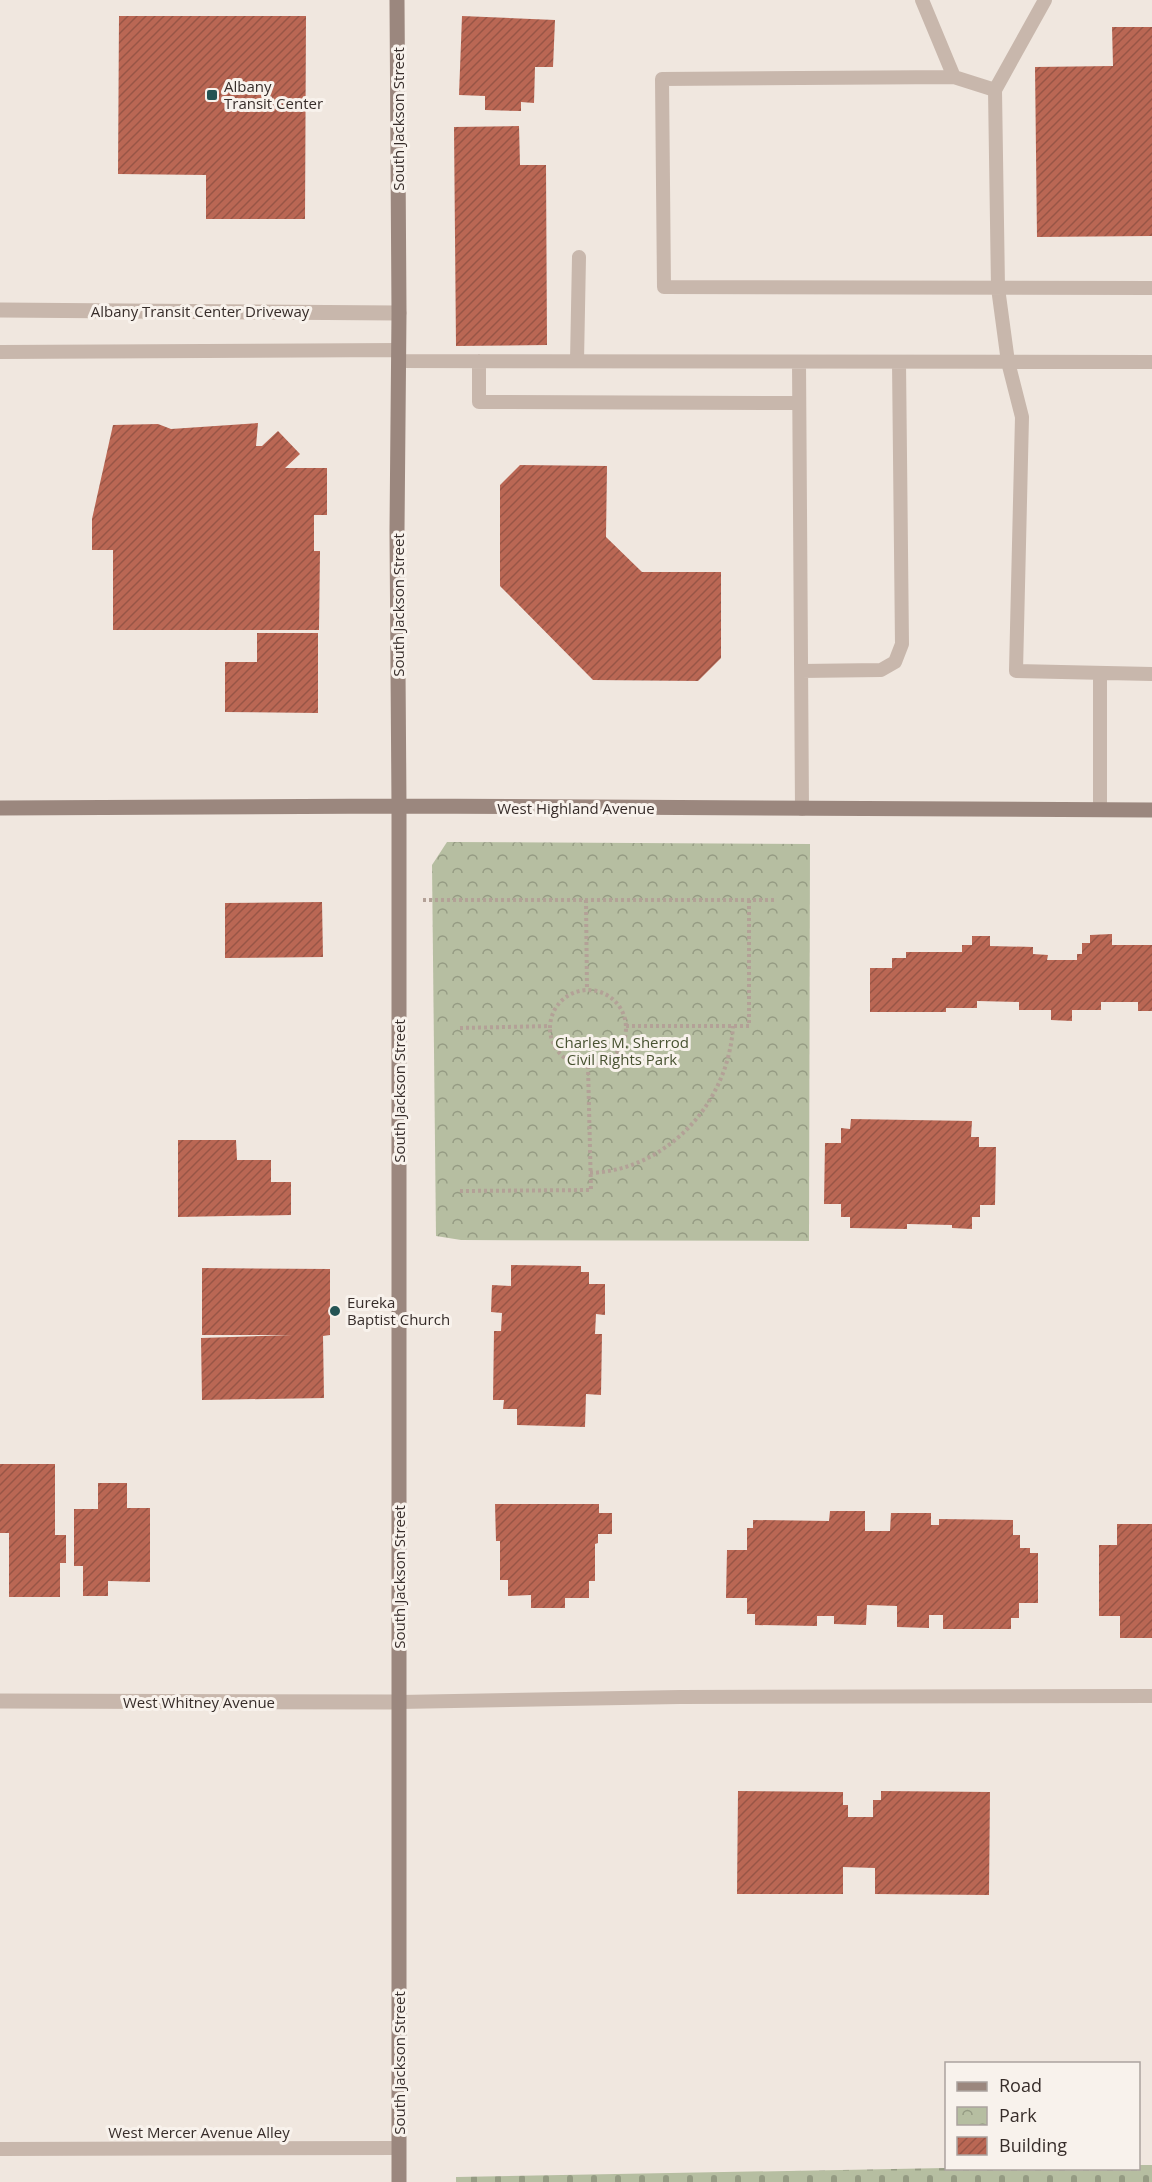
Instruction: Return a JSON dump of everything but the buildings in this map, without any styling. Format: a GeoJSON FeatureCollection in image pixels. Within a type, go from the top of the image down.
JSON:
{"type":"FeatureCollection","features":[{"type":"Feature","properties":{"kind":"street","name":"South Jackson Street"},"geometry":{"type":"LineString","coordinates":[[398,0],[399,2182]]}},
{"type":"Feature","properties":{"kind":"street","name":"Albany Transit Center Driveway"},"geometry":{"type":"LineString","coordinates":[[0,310],[399,313]]}},
{"type":"Feature","properties":{"kind":"street","name":"West Highland Avenue"},"geometry":{"type":"LineString","coordinates":[[0,808],[399,806],[1152,810]]}},
{"type":"Feature","properties":{"kind":"street","name":"West Whitney Avenue"},"geometry":{"type":"LineString","coordinates":[[0,1701],[399,1702]]}},
{"type":"Feature","properties":{"kind":"lane"},"geometry":{"type":"LineString","coordinates":[[922,0],[954,76]]}},
{"type":"Feature","properties":{"kind":"lane"},"geometry":{"type":"LineString","coordinates":[[1045,0],[995,90],[998,288],[1008,362],[1022,417],[1016,671],[1152,674]]}},
{"type":"Feature","properties":{"kind":"lane"},"geometry":{"type":"LineString","coordinates":[[995,90],[954,76],[662,80],[664,287],[1152,288]]}},
{"type":"Feature","properties":{"kind":"lane"},"geometry":{"type":"LineString","coordinates":[[577,361],[579,256]]}},
{"type":"Feature","properties":{"kind":"lane"},"geometry":{"type":"LineString","coordinates":[[0,352],[399,355],[478,361],[1152,362]]}},
{"type":"Feature","properties":{"kind":"lane"},"geometry":{"type":"LineString","coordinates":[[478,361],[478,402],[799,403]]}},
{"type":"Feature","properties":{"kind":"lane"},"geometry":{"type":"LineString","coordinates":[[799,362],[802,809]]}},
{"type":"Feature","properties":{"kind":"lane"},"geometry":{"type":"LineString","coordinates":[[801,671],[881,670],[895,662],[902,644],[899,362]]}},
{"type":"Feature","properties":{"kind":"lane"},"geometry":{"type":"LineString","coordinates":[[1100,673],[1100,810]]}},
{"type":"Feature","properties":{"kind":"lane"},"geometry":{"type":"LineString","coordinates":[[399,1702],[680,1697],[1152,1696]]}},
{"type":"Feature","properties":{"kind":"lane","name":"West Mercer Avenue Alley"},"geometry":{"type":"LineString","coordinates":[[0,2149],[399,2148]]}},
{"type":"Feature","properties":{"kind":"path"},"geometry":{"type":"LineString","coordinates":[[399,892],[426,901],[776,900]]}},
{"type":"Feature","properties":{"kind":"path"},"geometry":{"type":"LineString","coordinates":[[586,900],[586,990]]}},
{"type":"Feature","properties":{"kind":"path"},"geometry":{"type":"LineString","coordinates":[[626,1026],[749,1026],[748,900]]}},
{"type":"Feature","properties":{"kind":"path"},"geometry":{"type":"LineString","coordinates":[[586,990],[602,993],[613,999],[621,1008],[627,1033],[623,1045],[616,1054],[606,1062],[588,1066],[570,1062],[560,1054],[553,1043],[550,1026],[551,1018],[561,1002],[577,992],[586,990]]}},
{"type":"Feature","properties":{"kind":"path"},"geometry":{"type":"LineString","coordinates":[[460,1028],[550,1026]]}},
{"type":"Feature","properties":{"kind":"path"},"geometry":{"type":"LineString","coordinates":[[590,1173],[604,1173],[628,1167],[655,1154],[676,1140],[691,1126],[707,1107],[725,1071],[731,1049],[733,1026]]}},
{"type":"Feature","properties":{"kind":"path"},"geometry":{"type":"LineString","coordinates":[[460,1191],[591,1190],[588,1066]]}},
{"type":"Feature","properties":{"kind":"green space","name":"Charles M. Sherrod Civil Rights Park"},"geometry":{"type":"Polygon","coordinates":[[[447,842],[810,844],[809,1241],[461,1240],[436,1236],[432,865],[447,842]]]}},
{"type":"Feature","properties":{"kind":"green space"},"geometry":{"type":"Polygon","coordinates":[[[1140,2165],[1152,2165],[1152,2182],[456,2182],[456,2177],[945,2168],[945,2170],[1140,2170],[1140,2165]]]}},
{"type":"Feature","properties":{"kind":"place","name":"Albany Transit Center"},"geometry":{"type":"Point","coordinates":[212,95]}},
{"type":"Feature","properties":{"kind":"place","name":"Eureka Baptist Church"},"geometry":{"type":"Point","coordinates":[335,1311]}}]}
